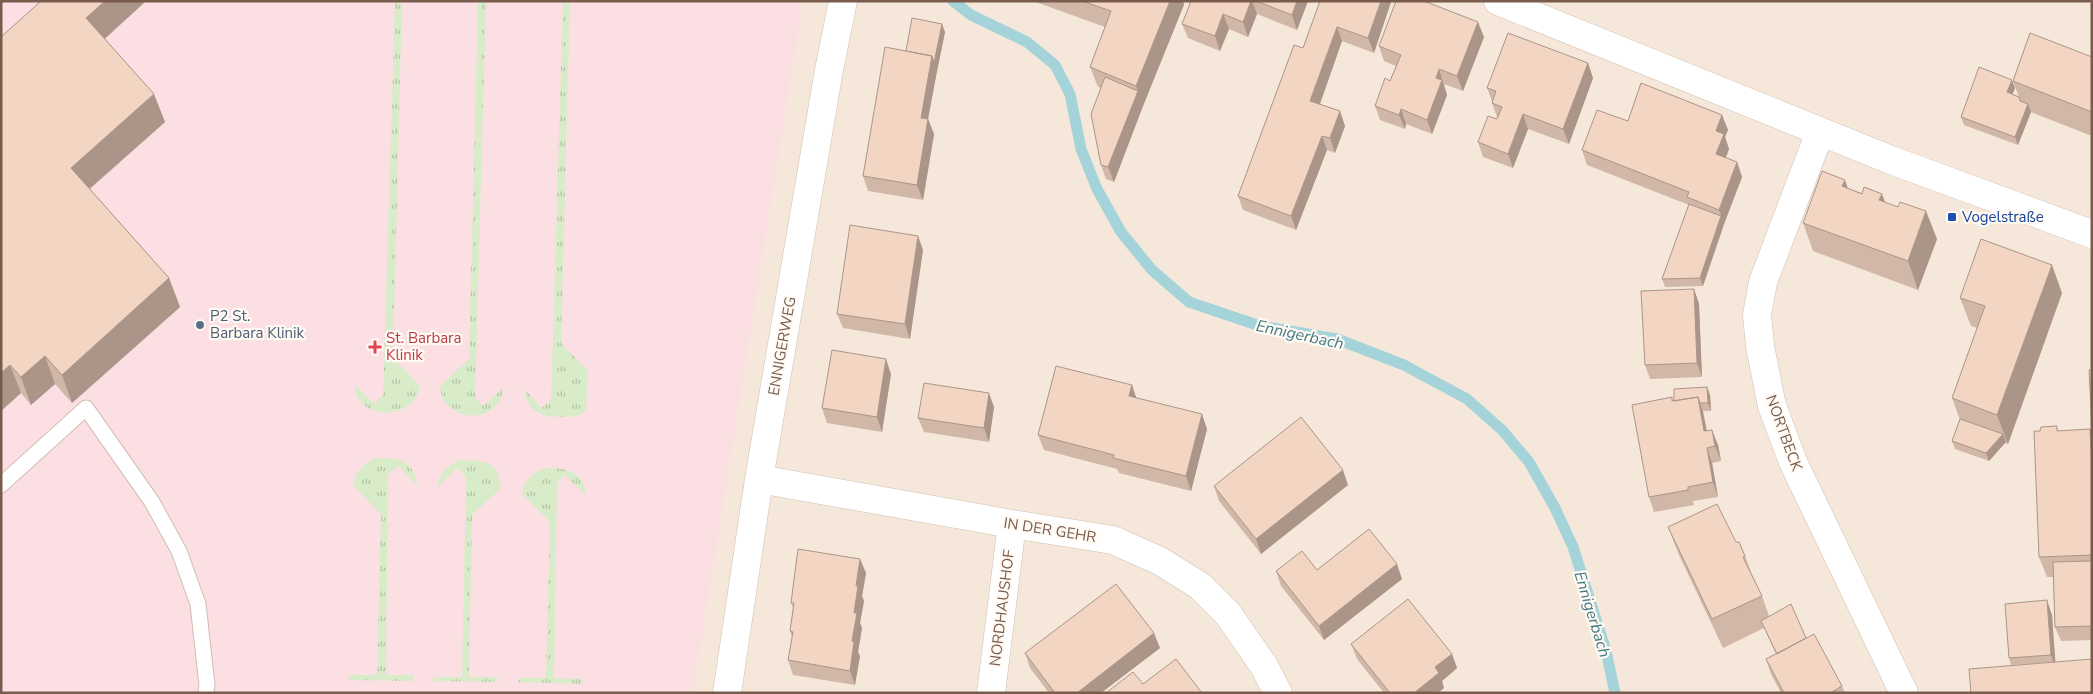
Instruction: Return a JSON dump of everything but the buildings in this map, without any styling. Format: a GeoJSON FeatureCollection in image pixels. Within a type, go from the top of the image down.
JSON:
{"type":"FeatureCollection","features":[{"type":"Feature","properties":{"kind":"street","name":"ENNIGERWEG"},"geometry":{"type":"LineString","coordinates":[[727,693],[759,479],[829,70],[843,1]]}},
{"type":"Feature","properties":{"kind":"street"},"geometry":{"type":"LineString","coordinates":[[1498,1],[1820,132],[2092,234]]}},
{"type":"Feature","properties":{"kind":"street","name":"NORTBECK"},"geometry":{"type":"LineString","coordinates":[[1820,132],[1763,282],[1758,315],[1760,346],[1772,406],[1793,462],[1904,693]]}},
{"type":"Feature","properties":{"kind":"street","name":"IN DER GEHR"},"geometry":{"type":"LineString","coordinates":[[759,479],[1113,540],[1160,561],[1200,586],[1228,614],[1264,666],[1278,693]]}},
{"type":"Feature","properties":{"kind":"street","name":"NORDHAUSHOF"},"geometry":{"type":"LineString","coordinates":[[992,693],[1012,524]]}},
{"type":"Feature","properties":{"kind":"lane"},"geometry":{"type":"LineString","coordinates":[[1,485],[86,408],[152,502],[179,551],[198,604],[207,685],[206,693]]}},
{"type":"Feature","properties":{"kind":"shaded area"},"geometry":{"type":"Polygon","coordinates":[[[1,1],[2092,1],[2092,693],[1,693],[1,1]]]}},
{"type":"Feature","properties":{"kind":"shaded area","name":"St. Barbara Klinik"},"geometry":{"type":"Polygon","coordinates":[[[1,1],[803,1],[693,693],[1,693],[1,1]]]}},
{"type":"Feature","properties":{"kind":"green space"},"geometry":{"type":"Polygon","coordinates":[[[395,1],[402,1],[393,358],[420,386],[415,398],[407,406],[397,411],[385,412],[374,410],[364,405],[358,397],[355,385],[374,404],[383,395],[395,1]]]}},
{"type":"Feature","properties":{"kind":"green space"},"geometry":{"type":"Polygon","coordinates":[[[478,1],[486,1],[475,398],[483,406],[503,388],[500,400],[493,409],[483,414],[472,416],[450,408],[443,399],[440,386],[469,359],[478,1]]]}},
{"type":"Feature","properties":{"kind":"green space"},"geometry":{"type":"Polygon","coordinates":[[[563,1],[570,1],[561,343],[588,371],[586,410],[577,416],[567,417],[541,414],[531,408],[524,389],[542,408],[551,400],[563,1]]]}},
{"type":"Feature","properties":{"kind":"green space"},"geometry":{"type":"Polygon","coordinates":[[[376,458],[404,462],[413,471],[418,486],[398,466],[388,475],[386,675],[414,675],[414,681],[349,680],[349,675],[377,675],[381,514],[353,485],[360,468],[376,458]]]}},
{"type":"Feature","properties":{"kind":"green space"},"geometry":{"type":"Polygon","coordinates":[[[460,460],[488,464],[497,472],[500,479],[501,488],[472,515],[469,677],[497,677],[497,682],[433,681],[433,677],[462,677],[466,477],[457,468],[437,488],[439,479],[444,471],[460,460]]]}},
{"type":"Feature","properties":{"kind":"green space"},"geometry":{"type":"Polygon","coordinates":[[[545,468],[573,472],[581,481],[586,496],[565,475],[557,483],[554,678],[582,679],[583,684],[518,682],[518,678],[546,678],[550,522],[522,494],[529,478],[545,468]]]}},
{"type":"Feature","properties":{"kind":"waterway","name":"Ennigerbach"},"geometry":{"type":"LineString","coordinates":[[953,1],[971,15],[1027,42],[1055,65],[1070,94],[1081,149],[1097,189],[1121,232],[1152,270],[1189,302],[1260,326],[1337,339],[1404,365],[1467,399],[1502,430],[1529,462],[1555,508],[1573,547],[1606,651],[1615,693]]}},
{"type":"Feature","properties":{"kind":"place","name":"Vogelstraße"},"geometry":{"type":"Point","coordinates":[1952,217]}},
{"type":"Feature","properties":{"kind":"place","name":"P2 St. Barbara Klinik"},"geometry":{"type":"Point","coordinates":[200,325]}},
{"type":"Feature","properties":{"kind":"place","name":"St. Barbara Klinik"},"geometry":{"type":"Point","coordinates":[375,347]}}]}
